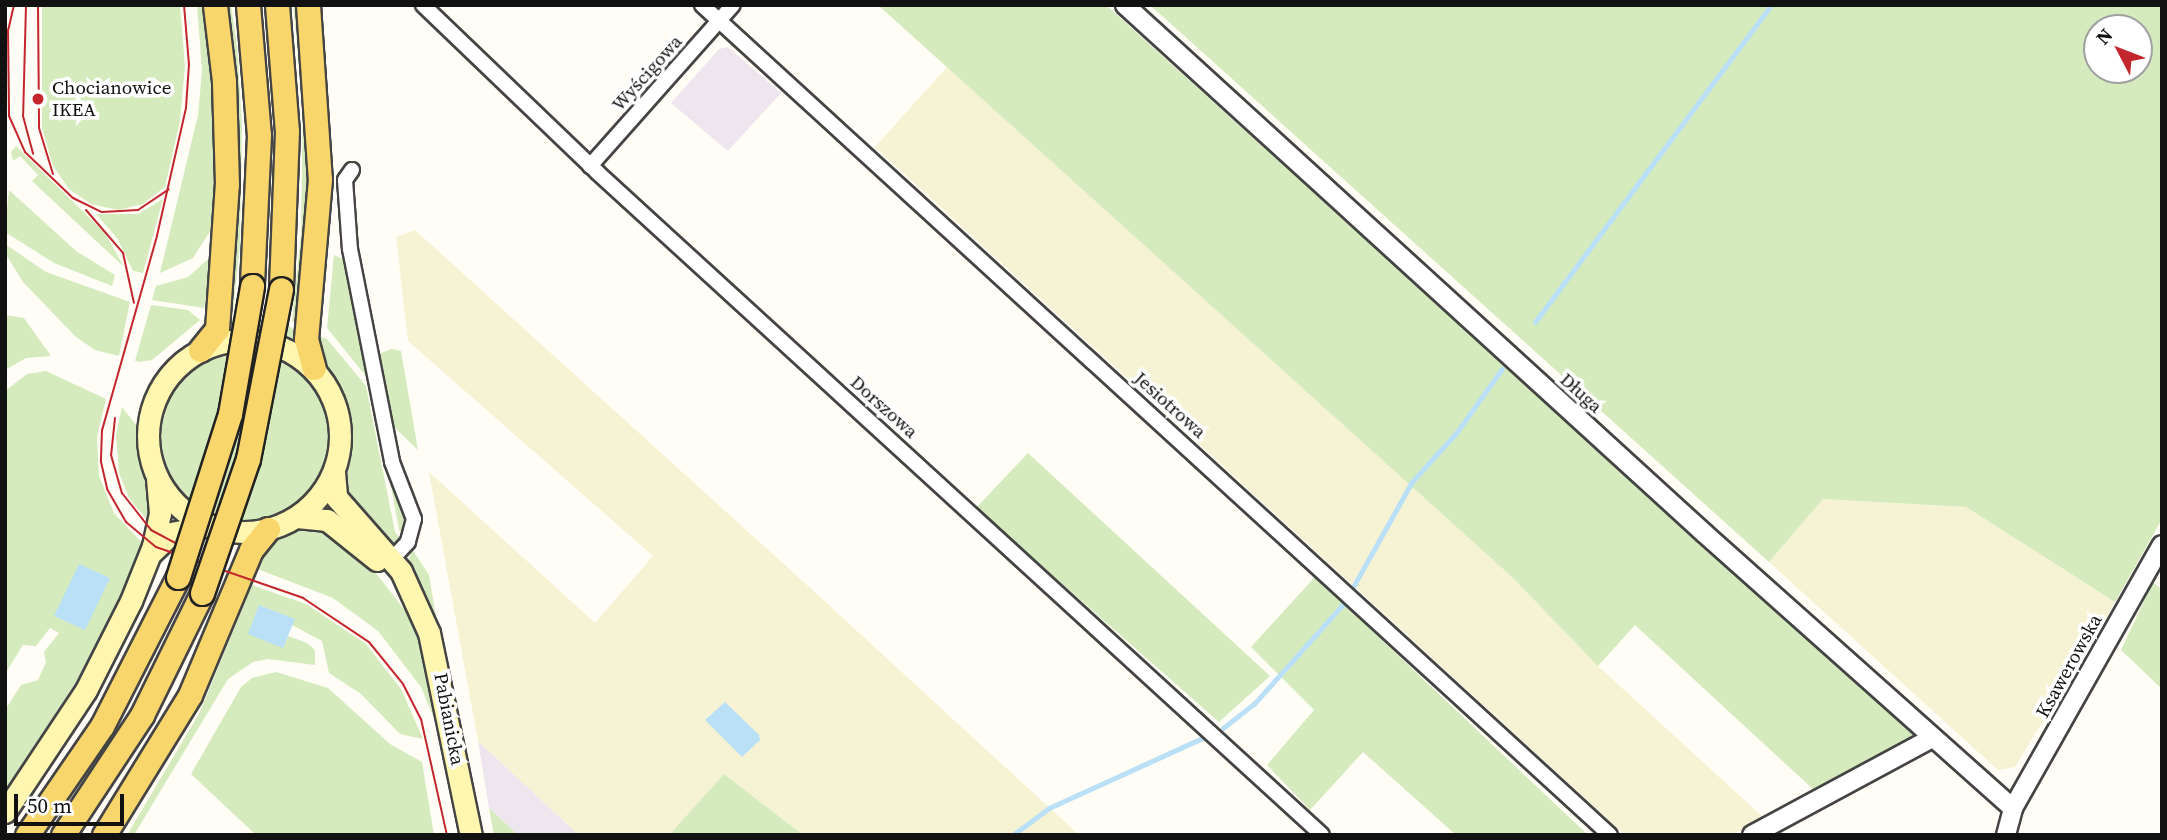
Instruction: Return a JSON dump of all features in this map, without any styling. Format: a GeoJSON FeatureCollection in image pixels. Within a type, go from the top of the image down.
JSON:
{"type":"FeatureCollection","features":[{"type":"Feature","properties":{"kind":"main road"},"geometry":{"type":"LineString","coordinates":[[5,812],[86,690],[151,553],[160,513],[148,440],[152,408],[170,373],[215,335],[227,184],[224,81],[215,5]]}},
{"type":"Feature","properties":{"kind":"main road"},"geometry":{"type":"LineString","coordinates":[[27,835],[102,726],[178,577],[224,438],[252,286],[259,135],[248,5]]}},
{"type":"Feature","properties":{"kind":"main road"},"geometry":{"type":"LineString","coordinates":[[63,835],[142,715],[202,593],[248,459],[281,289],[287,131],[277,5]]}},
{"type":"Feature","properties":{"kind":"main road"},"geometry":{"type":"LineString","coordinates":[[308,5],[320,179],[306,339],[314,368]]}},
{"type":"Feature","properties":{"kind":"main road"},"geometry":{"type":"LineString","coordinates":[[156,476],[184,511],[209,525],[234,531],[268,529],[297,517],[315,501],[334,472],[340,419],[330,390],[314,368],[288,350],[258,341],[226,342],[200,350]]}},
{"type":"Feature","properties":{"kind":"main road","name":"Pabianicka"},"geometry":{"type":"LineString","coordinates":[[334,472],[334,490],[340,502],[392,559],[417,606],[439,668],[471,835]]}},
{"type":"Feature","properties":{"kind":"main road","name":"Pabianicka"},"geometry":{"type":"LineString","coordinates":[[297,517],[322,517],[349,535],[417,606]]}},
{"type":"Feature","properties":{"kind":"main road"},"geometry":{"type":"LineString","coordinates":[[151,553],[172,533],[209,525]]}},
{"type":"Feature","properties":{"kind":"main road"},"geometry":{"type":"LineString","coordinates":[[104,835],[184,706],[251,550],[268,529]]}},
{"type":"Feature","properties":{"kind":"street","name":"Dorszowa"},"geometry":{"type":"LineString","coordinates":[[423,5],[590,166],[1322,835]]}},
{"type":"Feature","properties":{"kind":"street","name":"Jesiotrowa"},"geometry":{"type":"LineString","coordinates":[[702,5],[1610,835]]}},
{"type":"Feature","properties":{"kind":"street","name":"Wyścigowa"},"geometry":{"type":"LineString","coordinates":[[590,166],[733,5]]}},
{"type":"Feature","properties":{"kind":"street","name":"Długa"},"geometry":{"type":"LineString","coordinates":[[1125,5],[1932,738],[2013,808]]}},
{"type":"Feature","properties":{"kind":"street"},"geometry":{"type":"LineString","coordinates":[[352,170],[345,180],[350,248],[392,462],[414,519],[408,542],[392,559]]}},
{"type":"Feature","properties":{"kind":"street","name":"Ksawerowska"},"geometry":{"type":"LineString","coordinates":[[2006,835],[2013,808],[2162,545]]}},
{"type":"Feature","properties":{"kind":"street"},"geometry":{"type":"LineString","coordinates":[[1752,835],[1932,738]]}},
{"type":"Feature","properties":{"kind":"shaded area"},"geometry":{"type":"Polygon","coordinates":[[[728,47],[781,93],[728,151],[671,103],[719,49],[728,47]]]}},
{"type":"Feature","properties":{"kind":"shaded area"},"geometry":{"type":"Polygon","coordinates":[[[947,67],[1512,577],[1598,666],[1764,818],[1732,835],[1625,835],[875,147],[947,67]]]}},
{"type":"Feature","properties":{"kind":"shaded area"},"geometry":{"type":"Polygon","coordinates":[[[415,230],[1079,835],[803,835],[724,774],[669,835],[579,835],[478,741],[429,472],[595,623],[653,556],[408,341],[396,237],[415,230]]]}},
{"type":"Feature","properties":{"kind":"shaded area"},"geometry":{"type":"Polygon","coordinates":[[[1823,499],[1966,507],[2115,602],[2015,767],[1998,770],[1769,562],[1823,499]]]}},
{"type":"Feature","properties":{"kind":"shaded area"},"geometry":{"type":"Polygon","coordinates":[[[478,741],[579,835],[518,835],[489,808],[478,741]]]}},
{"type":"Feature","properties":{"kind":"green space"},"geometry":{"type":"Polygon","coordinates":[[[42,5],[180,5],[185,66],[180,121],[165,187],[143,204],[118,210],[91,204],[69,189],[53,166],[42,128],[42,5]]]}},
{"type":"Feature","properties":{"kind":"green space"},"geometry":{"type":"Polygon","coordinates":[[[197,5],[207,5],[213,57],[217,175],[214,225],[193,258],[160,273],[198,115],[202,70],[197,5]]]}},
{"type":"Feature","properties":{"kind":"green space"},"geometry":{"type":"Polygon","coordinates":[[[224,5],[231,5],[237,45],[242,126],[240,244],[233,312],[225,311],[224,5]]]}},
{"type":"Feature","properties":{"kind":"green space"},"geometry":{"type":"Polygon","coordinates":[[[293,5],[299,5],[311,196],[300,322],[292,321],[301,233],[303,101],[293,5]]]}},
{"type":"Feature","properties":{"kind":"green space"},"geometry":{"type":"Polygon","coordinates":[[[878,5],[1106,5],[1916,737],[1815,791],[1635,625],[1598,666],[1512,577],[878,5]]]}},
{"type":"Feature","properties":{"kind":"green space"},"geometry":{"type":"Polygon","coordinates":[[[1150,5],[2162,5],[2162,519],[2115,602],[1966,507],[1823,499],[1769,562],[1150,5]]]}},
{"type":"Feature","properties":{"kind":"green space"},"geometry":{"type":"Polygon","coordinates":[[[16,146],[105,233],[124,267],[32,181],[38,175],[20,156],[13,161],[11,152],[16,146]]]}},
{"type":"Feature","properties":{"kind":"green space"},"geometry":{"type":"Polygon","coordinates":[[[9,190],[76,251],[115,275],[112,286],[54,263],[5,232],[9,190]]]}},
{"type":"Feature","properties":{"kind":"green space"},"geometry":{"type":"Polygon","coordinates":[[[163,199],[143,273],[133,271],[117,238],[96,214],[138,214],[163,199]]]}},
{"type":"Feature","properties":{"kind":"green space"},"geometry":{"type":"Polygon","coordinates":[[[5,244],[46,272],[130,302],[119,356],[95,350],[76,337],[23,282],[5,253],[5,244]]]}},
{"type":"Feature","properties":{"kind":"green space"},"geometry":{"type":"Polygon","coordinates":[[[213,255],[204,308],[152,300],[156,286],[188,277],[213,255]]]}},
{"type":"Feature","properties":{"kind":"green space"},"geometry":{"type":"Polygon","coordinates":[[[334,255],[346,261],[370,381],[327,328],[334,255]]]}},
{"type":"Feature","properties":{"kind":"green space"},"geometry":{"type":"Polygon","coordinates":[[[151,305],[188,310],[200,320],[152,360],[139,362],[135,361],[151,305]]]}},
{"type":"Feature","properties":{"kind":"green space"},"geometry":{"type":"Polygon","coordinates":[[[5,315],[24,318],[51,356],[26,358],[5,370],[5,315]]]}},
{"type":"Feature","properties":{"kind":"green space"},"geometry":{"type":"Polygon","coordinates":[[[234,318],[289,326],[297,332],[295,342],[263,332],[222,332],[224,322],[234,318]]]}},
{"type":"Feature","properties":{"kind":"green space"},"geometry":{"type":"Polygon","coordinates":[[[316,335],[327,339],[366,386],[395,532],[401,539],[395,543],[387,542],[348,504],[341,480],[350,446],[350,422],[316,335]]]}},
{"type":"Feature","properties":{"kind":"green space"},"geometry":{"type":"Polygon","coordinates":[[[244,348],[277,355],[306,373],[324,402],[331,435],[324,468],[306,497],[277,515],[244,522],[211,515],[182,497],[164,468],[157,435],[164,402],[182,373],[211,355],[244,348]]]}},
{"type":"Feature","properties":{"kind":"green space"},"geometry":{"type":"Polygon","coordinates":[[[392,349],[401,351],[418,450],[392,425],[378,354],[392,349]]]}},
{"type":"Feature","properties":{"kind":"green space"},"geometry":{"type":"Polygon","coordinates":[[[46,371],[106,399],[97,437],[99,476],[114,513],[144,545],[83,671],[5,790],[5,710],[21,685],[38,680],[46,662],[44,652],[59,633],[50,628],[36,646],[23,645],[5,674],[5,391],[27,374],[46,371]]]}},
{"type":"Feature","properties":{"kind":"green space"},"geometry":{"type":"Polygon","coordinates":[[[122,407],[137,426],[140,456],[152,490],[151,525],[129,498],[119,473],[116,435],[122,407]]]}},
{"type":"Feature","properties":{"kind":"green space"},"geometry":{"type":"Polygon","coordinates":[[[1028,453],[1270,676],[1219,722],[976,508],[1028,453]]]}},
{"type":"Feature","properties":{"kind":"green space"},"geometry":{"type":"Polygon","coordinates":[[[388,470],[408,518],[405,535],[399,530],[388,470]]]}},
{"type":"Feature","properties":{"kind":"green space"},"geometry":{"type":"Polygon","coordinates":[[[313,523],[358,550],[407,613],[421,642],[440,733],[421,687],[378,631],[333,598],[255,568],[260,553],[275,537],[313,523]]]}},
{"type":"Feature","properties":{"kind":"green space"},"geometry":{"type":"Polygon","coordinates":[[[412,549],[429,575],[438,628],[407,566],[412,549]]]}},
{"type":"Feature","properties":{"kind":"green space"},"geometry":{"type":"Polygon","coordinates":[[[1315,577],[1588,835],[1456,835],[1363,752],[1310,810],[1267,765],[1314,710],[1251,647],[1315,577]]]}},
{"type":"Feature","properties":{"kind":"green space"},"geometry":{"type":"Polygon","coordinates":[[[2153,582],[2162,590],[2162,689],[2121,650],[2153,582]]]}},
{"type":"Feature","properties":{"kind":"green space"},"geometry":{"type":"Polygon","coordinates":[[[252,585],[306,604],[366,644],[401,689],[423,739],[400,734],[361,694],[329,673],[322,641],[292,625],[294,619],[283,648],[288,636],[307,643],[315,650],[315,665],[268,659],[253,662],[228,679],[134,835],[127,835],[200,712],[252,585]]]}},
{"type":"Feature","properties":{"kind":"green space"},"geometry":{"type":"Polygon","coordinates":[[[276,672],[328,688],[390,744],[422,762],[434,835],[256,835],[191,774],[241,687],[252,678],[276,672]]]}},
{"type":"Feature","properties":{"kind":"green space"},"geometry":{"type":"Polygon","coordinates":[[[724,774],[803,835],[669,835],[724,774]]]}},
{"type":"Feature","properties":{"kind":"green space"},"geometry":{"type":"Polygon","coordinates":[[[489,808],[518,835],[494,835],[489,808]]]}},
{"type":"Feature","properties":{"kind":"water"},"geometry":{"type":"Polygon","coordinates":[[[79,564],[110,578],[85,630],[54,616],[79,564]]]}},
{"type":"Feature","properties":{"kind":"water"},"geometry":{"type":"Polygon","coordinates":[[[259,605],[295,619],[283,648],[248,634],[259,605]]]}},
{"type":"Feature","properties":{"kind":"water"},"geometry":{"type":"Polygon","coordinates":[[[725,702],[759,735],[760,740],[742,757],[705,720],[725,702]]]}},
{"type":"Feature","properties":{"kind":"waterway"},"geometry":{"type":"LineString","coordinates":[[1535,322],[1771,5]]}},
{"type":"Feature","properties":{"kind":"waterway"},"geometry":{"type":"LineString","coordinates":[[1353,587],[1412,482],[1457,432],[1502,369]]}},
{"type":"Feature","properties":{"kind":"waterway"},"geometry":{"type":"LineString","coordinates":[[1223,728],[1254,704],[1346,601]]}},
{"type":"Feature","properties":{"kind":"waterway"},"geometry":{"type":"LineString","coordinates":[[1013,835],[1049,808],[1205,737]]}},
{"type":"Feature","properties":{"kind":"tram line"},"geometry":{"type":"LineString","coordinates":[[14,5],[8,30],[9,116],[25,152],[73,198],[102,212],[138,210],[169,189]]}},
{"type":"Feature","properties":{"kind":"tram line"},"geometry":{"type":"LineString","coordinates":[[26,5],[23,116],[33,154]]}},
{"type":"Feature","properties":{"kind":"tram line"},"geometry":{"type":"LineString","coordinates":[[38,5],[39,128],[53,174]]}},
{"type":"Feature","properties":{"kind":"tram line"},"geometry":{"type":"LineString","coordinates":[[184,5],[189,64],[186,108],[157,236],[102,430],[101,462],[107,489],[126,522],[156,547],[303,598],[369,642],[403,684],[421,719],[447,835]]}},
{"type":"Feature","properties":{"kind":"tram line"},"geometry":{"type":"LineString","coordinates":[[86,210],[123,253],[134,303]]}},
{"type":"Feature","properties":{"kind":"tram line"},"geometry":{"type":"LineString","coordinates":[[115,418],[111,455],[122,493],[151,530],[186,549]]}},
{"type":"Feature","properties":{"kind":"place","name":"Chocianowice IKEA"},"geometry":{"type":"Point","coordinates":[38,99]}}]}
